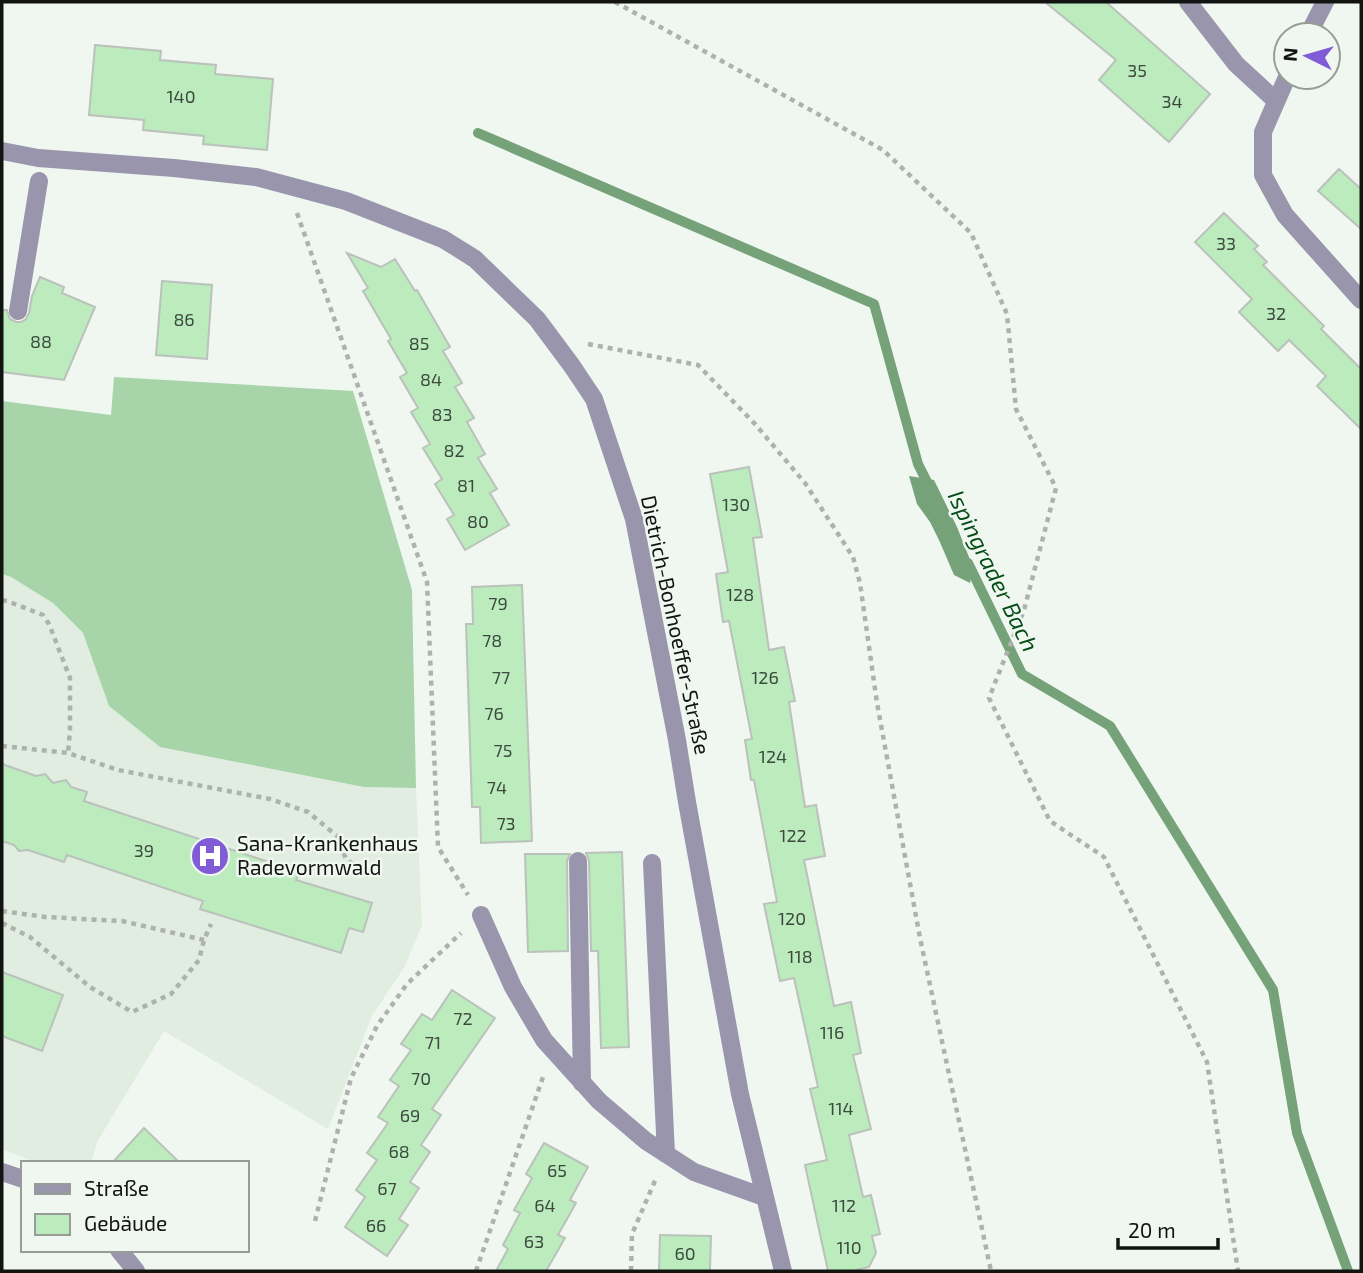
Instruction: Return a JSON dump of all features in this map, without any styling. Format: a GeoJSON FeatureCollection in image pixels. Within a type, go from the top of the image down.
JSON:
{"type":"FeatureCollection","features":[{"type":"Feature","properties":{"kind":"street"},"geometry":{"type":"LineString","coordinates":[[1188,2],[1236,64],[1276,101]]}},
{"type":"Feature","properties":{"kind":"street"},"geometry":{"type":"LineString","coordinates":[[1315,21],[1325,2]]}},
{"type":"Feature","properties":{"kind":"street"},"geometry":{"type":"LineString","coordinates":[[1281,91],[1263,132],[1263,175],[1285,215],[1361,300]]}},
{"type":"Feature","properties":{"kind":"street","name":"Dietrich-Bonhoeffer-Straße"},"geometry":{"type":"LineString","coordinates":[[2,150],[38,158],[256,177],[346,201],[443,239],[475,259],[537,319],[594,399],[634,519],[677,740],[740,1094],[783,1271]]}},
{"type":"Feature","properties":{"kind":"street"},"geometry":{"type":"LineString","coordinates":[[18,311],[38,181]]}},
{"type":"Feature","properties":{"kind":"street"},"geometry":{"type":"LineString","coordinates":[[578,861],[582,1083]]}},
{"type":"Feature","properties":{"kind":"street"},"geometry":{"type":"LineString","coordinates":[[652,863],[666,1154]]}},
{"type":"Feature","properties":{"kind":"street"},"geometry":{"type":"LineString","coordinates":[[481,915],[513,987],[544,1040],[599,1101],[646,1141],[694,1172],[764,1197]]}},
{"type":"Feature","properties":{"kind":"street"},"geometry":{"type":"LineString","coordinates":[[2,1172],[21,1179]]}},
{"type":"Feature","properties":{"kind":"street"},"geometry":{"type":"LineString","coordinates":[[121,1252],[136,1271]]}},
{"type":"Feature","properties":{"kind":"path"},"geometry":{"type":"LineString","coordinates":[[615,2],[883,150],[971,233],[1007,314],[1016,409],[1056,488],[1024,610],[989,698],[1050,821],[1104,857],[1207,1062],[1238,1271]]}},
{"type":"Feature","properties":{"kind":"path"},"geometry":{"type":"LineString","coordinates":[[288,185],[427,582],[438,847],[481,915],[407,984],[377,1026],[351,1078],[315,1221]]}},
{"type":"Feature","properties":{"kind":"path"},"geometry":{"type":"LineString","coordinates":[[550,336],[698,365],[755,424],[805,483],[853,557],[860,583],[877,703],[920,938],[991,1271]]}},
{"type":"Feature","properties":{"kind":"path"},"geometry":{"type":"LineString","coordinates":[[2,600],[43,615],[49,624],[70,678],[68,752]]}},
{"type":"Feature","properties":{"kind":"path"},"geometry":{"type":"LineString","coordinates":[[2,746],[68,752],[118,771],[270,799],[309,812],[337,836],[346,859],[371,878]]}},
{"type":"Feature","properties":{"kind":"path"},"geometry":{"type":"LineString","coordinates":[[2,911],[122,921],[204,940]]}},
{"type":"Feature","properties":{"kind":"path"},"geometry":{"type":"LineString","coordinates":[[2,923],[30,937],[90,987],[132,1012],[171,994],[199,960],[211,924]]}},
{"type":"Feature","properties":{"kind":"path"},"geometry":{"type":"LineString","coordinates":[[477,1271],[552,1049]]}},
{"type":"Feature","properties":{"kind":"path"},"geometry":{"type":"LineString","coordinates":[[631,1271],[632,1234],[666,1154]]}},
{"type":"Feature","properties":{"kind":"shaded area"},"geometry":{"type":"Polygon","coordinates":[[[114,377],[353,391],[412,590],[416,788],[364,787],[160,747],[109,706],[83,633],[53,603],[2,574],[2,401],[111,415],[114,377]]]}},
{"type":"Feature","properties":{"kind":"shaded area"},"geometry":{"type":"Polygon","coordinates":[[[909,476],[934,480],[973,567],[970,583],[954,575],[930,522],[917,504],[909,476]]]}},
{"type":"Feature","properties":{"kind":"shaded area","name":"Sana-Krankenhaus Radevormwald"},"geometry":{"type":"Polygon","coordinates":[[[2,574],[53,603],[83,633],[109,706],[160,747],[364,787],[416,788],[422,925],[405,966],[372,1016],[328,1129],[164,1031],[97,1142],[92,1161],[32,1161],[2,1149],[2,574]]]}},
{"type":"Feature","properties":{"kind":"building"},"geometry":{"type":"Polygon","coordinates":[[[1045,2],[1106,2],[1210,94],[1169,142],[1099,80],[1116,60],[1045,2]]]}},
{"type":"Feature","properties":{"kind":"building"},"geometry":{"type":"Polygon","coordinates":[[[95,45],[161,51],[160,60],[216,65],[215,74],[273,79],[267,150],[203,144],[204,136],[143,130],[144,120],[89,115],[95,45]]]}},
{"type":"Feature","properties":{"kind":"building"},"geometry":{"type":"Polygon","coordinates":[[[1339,169],[1361,189],[1361,229],[1318,191],[1339,169]]]}},
{"type":"Feature","properties":{"kind":"building"},"geometry":{"type":"Polygon","coordinates":[[[1224,213],[1258,246],[1254,249],[1267,262],[1263,265],[1324,326],[1321,329],[1361,369],[1361,429],[1317,386],[1326,376],[1289,340],[1278,351],[1239,312],[1252,299],[1195,242],[1224,213]]]}},
{"type":"Feature","properties":{"kind":"building"},"geometry":{"type":"Polygon","coordinates":[[[347,253],[381,267],[395,259],[415,291],[417,290],[450,347],[443,351],[462,383],[455,387],[474,418],[467,422],[485,454],[478,458],[497,489],[490,493],[509,525],[465,550],[447,519],[454,515],[435,484],[442,479],[423,448],[430,444],[411,412],[418,408],[400,377],[407,373],[363,291],[368,288],[347,253]]]}},
{"type":"Feature","properties":{"kind":"building"},"geometry":{"type":"Polygon","coordinates":[[[40,277],[64,287],[62,293],[95,307],[64,380],[2,372],[2,310],[7,310],[10,319],[16,322],[26,319],[40,277]]]}},
{"type":"Feature","properties":{"kind":"building"},"geometry":{"type":"Polygon","coordinates":[[[162,281],[212,285],[207,359],[156,355],[162,281]]]}},
{"type":"Feature","properties":{"kind":"building"},"geometry":{"type":"Polygon","coordinates":[[[749,467],[762,537],[753,538],[769,650],[784,647],[795,701],[789,702],[805,807],[816,805],[825,856],[804,860],[834,1006],[851,1002],[861,1053],[853,1055],[871,1129],[849,1135],[863,1197],[871,1195],[880,1234],[872,1236],[876,1253],[869,1267],[852,1271],[828,1271],[805,1165],[827,1160],[810,1089],[818,1087],[794,978],[780,981],[764,904],[777,902],[754,780],[751,780],[745,740],[752,739],[729,621],[723,622],[716,574],[728,572],[710,474],[749,467]]]}},
{"type":"Feature","properties":{"kind":"building"},"geometry":{"type":"Polygon","coordinates":[[[522,585],[532,841],[481,843],[480,807],[472,807],[466,624],[473,624],[472,587],[522,585]]]}},
{"type":"Feature","properties":{"kind":"building"},"geometry":{"type":"Polygon","coordinates":[[[2,764],[36,776],[45,774],[53,783],[66,780],[71,787],[87,792],[84,801],[299,872],[296,880],[372,903],[363,932],[349,928],[341,953],[200,909],[203,901],[67,855],[64,862],[28,850],[19,851],[14,845],[2,841],[2,764]]]}},
{"type":"Feature","properties":{"kind":"building"},"geometry":{"type":"Polygon","coordinates":[[[622,852],[629,1047],[601,1048],[598,951],[591,951],[589,861],[586,853],[622,852]]]}},
{"type":"Feature","properties":{"kind":"building"},"geometry":{"type":"Polygon","coordinates":[[[525,854],[570,854],[567,861],[568,951],[528,952],[525,854]]]}},
{"type":"Feature","properties":{"kind":"building"},"geometry":{"type":"Polygon","coordinates":[[[2,972],[63,995],[42,1051],[2,1036],[2,972]]]}},
{"type":"Feature","properties":{"kind":"building"},"geometry":{"type":"Polygon","coordinates":[[[452,990],[495,1018],[432,1109],[441,1115],[421,1145],[430,1152],[410,1182],[419,1188],[399,1219],[408,1225],[387,1256],[345,1227],[365,1197],[356,1190],[377,1160],[367,1153],[388,1123],[378,1117],[399,1086],[390,1080],[411,1050],[401,1044],[422,1014],[432,1020],[452,990]]]}},
{"type":"Feature","properties":{"kind":"building"},"geometry":{"type":"Polygon","coordinates":[[[144,1128],[178,1161],[114,1161],[144,1128]]]}},
{"type":"Feature","properties":{"kind":"building"},"geometry":{"type":"Polygon","coordinates":[[[544,1143],[588,1167],[570,1200],[576,1203],[558,1235],[565,1238],[546,1271],[496,1271],[508,1249],[503,1245],[520,1213],[514,1210],[532,1178],[526,1174],[544,1143]]]}},
{"type":"Feature","properties":{"kind":"building"},"geometry":{"type":"Polygon","coordinates":[[[660,1235],[711,1236],[710,1271],[659,1271],[660,1235]]]}},
{"type":"Feature","properties":{"kind":"waterway","name":"Ispingrader Bach"},"geometry":{"type":"LineString","coordinates":[[478,133],[874,304],[918,464],[931,490]]}},
{"type":"Feature","properties":{"kind":"waterway","name":"Ispingrader Bach"},"geometry":{"type":"LineString","coordinates":[[968,563],[1022,674],[1110,726],[1273,990],[1297,1133],[1348,1271]]}},
{"type":"Feature","properties":{"kind":"place","name":"Sana-Krankenhaus Radevormwald"},"geometry":{"type":"Point","coordinates":[210,856]}}]}
